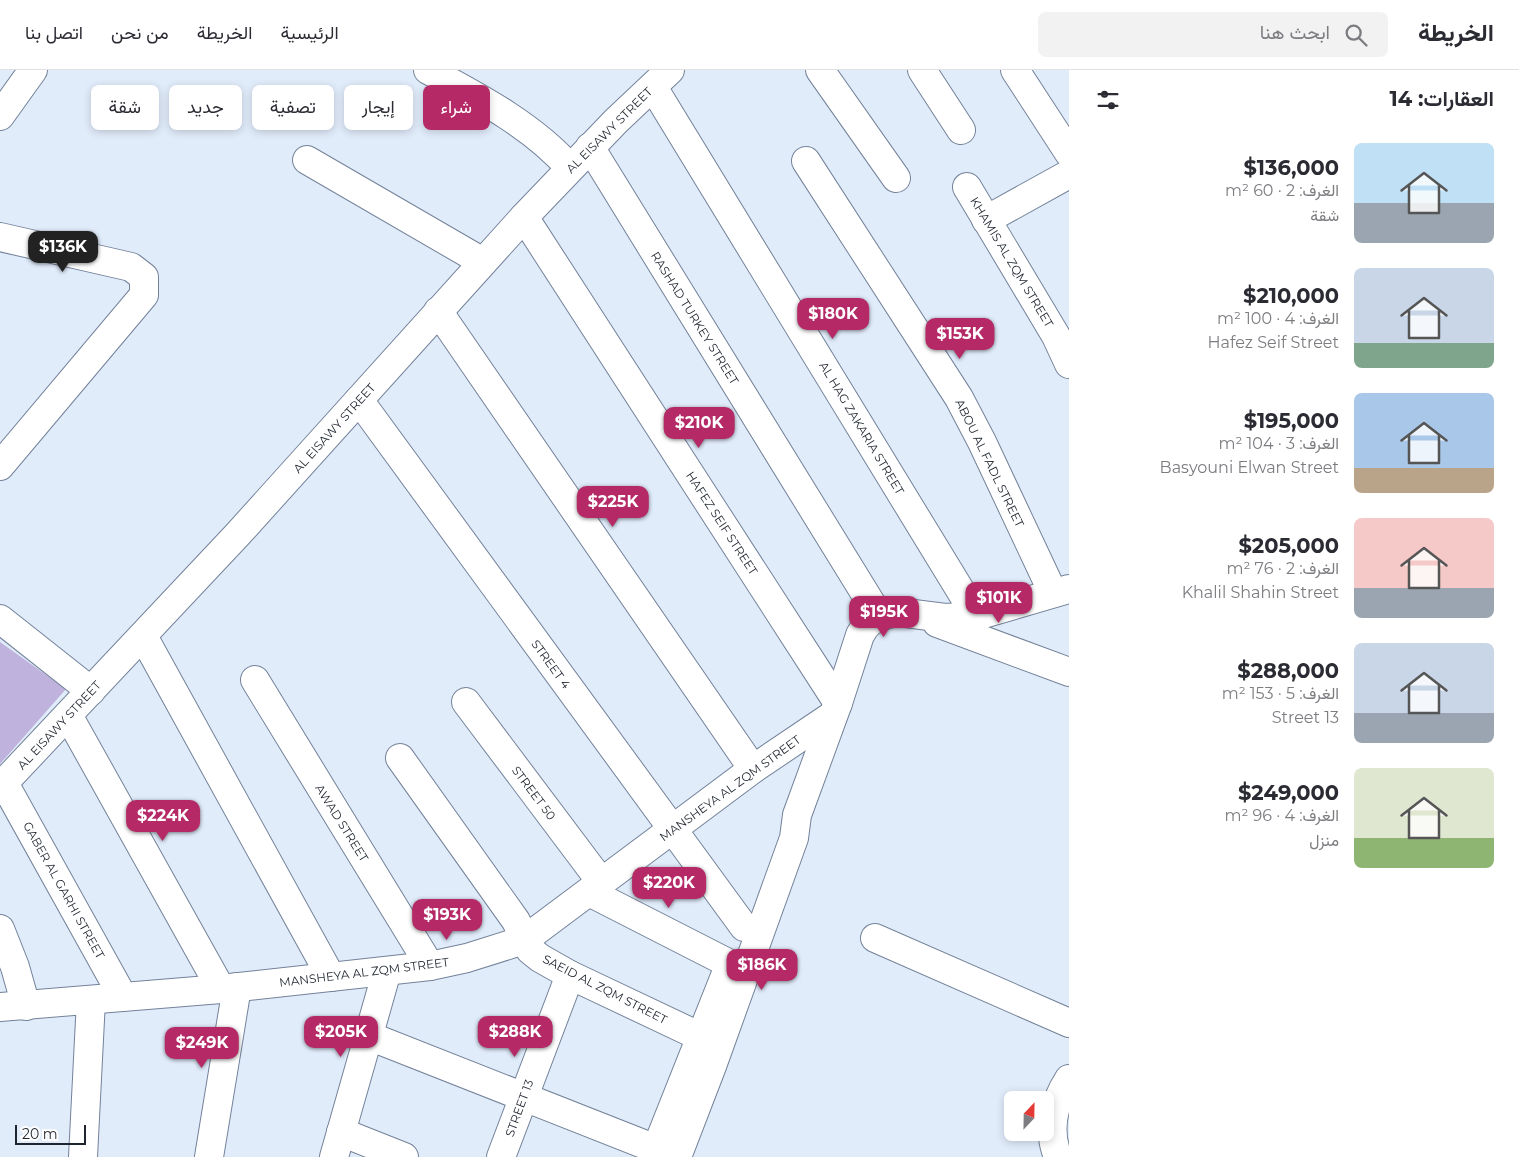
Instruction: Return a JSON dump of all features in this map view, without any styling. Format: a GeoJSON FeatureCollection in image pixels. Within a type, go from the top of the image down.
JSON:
{"type":"FeatureCollection","features":[{"type":"Feature","properties":{"kind":"street"},"geometry":{"type":"LineString","coordinates":[[0,116],[33,70]]}},
{"type":"Feature","properties":{"kind":"street"},"geometry":{"type":"LineString","coordinates":[[428,70],[475,96],[524,128],[555,151],[570,168]]}},
{"type":"Feature","properties":{"kind":"street"},"geometry":{"type":"LineString","coordinates":[[820,70],[896,178]]}},
{"type":"Feature","properties":{"kind":"street"},"geometry":{"type":"LineString","coordinates":[[922,70],[961,130]]}},
{"type":"Feature","properties":{"kind":"street"},"geometry":{"type":"LineString","coordinates":[[1015,70],[1069,153]]}},
{"type":"Feature","properties":{"kind":"street","name":"AL EISAWY STREET"},"geometry":{"type":"LineString","coordinates":[[2,785],[238,534],[524,217],[590,147],[661,78]]}},
{"type":"Feature","properties":{"kind":"street","name":"AL HAG ZAKARIA STREET"},"geometry":{"type":"LineString","coordinates":[[661,78],[976,616]]}},
{"type":"Feature","properties":{"kind":"street","name":"RASHAD TURKEY STREET"},"geometry":{"type":"LineString","coordinates":[[590,147],[879,616]]}},
{"type":"Feature","properties":{"kind":"street"},"geometry":{"type":"LineString","coordinates":[[307,160],[483,262]]}},
{"type":"Feature","properties":{"kind":"street","name":"ABOU AL FADL STREET"},"geometry":{"type":"LineString","coordinates":[[806,161],[959,398],[1061,591]]}},
{"type":"Feature","properties":{"kind":"street"},"geometry":{"type":"LineString","coordinates":[[986,220],[1069,174]]}},
{"type":"Feature","properties":{"kind":"street","name":"KHAMIS AL ZQM STREET"},"geometry":{"type":"LineString","coordinates":[[967,187],[986,220],[1062,333],[1069,364]]}},
{"type":"Feature","properties":{"kind":"street","name":"HAFEZ SEIF STREET"},"geometry":{"type":"LineString","coordinates":[[524,217],[835,709]]}},
{"type":"Feature","properties":{"kind":"street"},"geometry":{"type":"LineString","coordinates":[[0,237],[131,267],[144,277],[144,294],[0,466]]}},
{"type":"Feature","properties":{"kind":"street"},"geometry":{"type":"LineString","coordinates":[[438,311],[753,769]]}},
{"type":"Feature","properties":{"kind":"street","name":"STREET 4"},"geometry":{"type":"LineString","coordinates":[[359,400],[744,927]]}},
{"type":"Feature","properties":{"kind":"street"},"geometry":{"type":"LineString","coordinates":[[662,1154],[712,1066],[794,838],[797,814],[864,627],[879,616],[898,612],[945,618],[976,616],[1061,591]]}},
{"type":"Feature","properties":{"kind":"street"},"geometry":{"type":"LineString","coordinates":[[915,615],[1069,672]]}},
{"type":"Feature","properties":{"kind":"street"},"geometry":{"type":"LineString","coordinates":[[0,619],[91,691]]}},
{"type":"Feature","properties":{"kind":"street"},"geometry":{"type":"LineString","coordinates":[[142,636],[330,977]]}},
{"type":"Feature","properties":{"kind":"street","name":"AWAD STREET"},"geometry":{"type":"LineString","coordinates":[[255,680],[430,966]]}},
{"type":"Feature","properties":{"kind":"street","name":"STREET 50"},"geometry":{"type":"LineString","coordinates":[[466,702],[596,888]]}},
{"type":"Feature","properties":{"kind":"street","name":"MANSHEYA AL ZQM STREET"},"geometry":{"type":"LineString","coordinates":[[13,1007],[229,988],[430,966],[467,958],[524,940],[835,709]]}},
{"type":"Feature","properties":{"kind":"street"},"geometry":{"type":"LineString","coordinates":[[68,715],[229,988],[209,1157]]}},
{"type":"Feature","properties":{"kind":"street","name":"SAEID AL ZQM STREET"},"geometry":{"type":"LineString","coordinates":[[400,758],[516,921],[530,950],[540,958],[570,974],[701,1037]]}},
{"type":"Feature","properties":{"kind":"street","name":"GABER AL GARHI STREET"},"geometry":{"type":"LineString","coordinates":[[2,785],[123,997]]}},
{"type":"Feature","properties":{"kind":"street"},"geometry":{"type":"LineString","coordinates":[[662,1154],[701,1037],[744,927],[787,826],[797,814]]}},
{"type":"Feature","properties":{"kind":"street"},"geometry":{"type":"LineString","coordinates":[[596,888],[730,964]]}},
{"type":"Feature","properties":{"kind":"street"},"geometry":{"type":"LineString","coordinates":[[0,929],[15,967],[13,1007]]}},
{"type":"Feature","properties":{"kind":"street"},"geometry":{"type":"LineString","coordinates":[[875,938],[1069,1023]]}},
{"type":"Feature","properties":{"kind":"street"},"geometry":{"type":"LineString","coordinates":[[387,970],[338,1144],[404,1157]]}},
{"type":"Feature","properties":{"kind":"street","name":"STREET 13"},"geometry":{"type":"LineString","coordinates":[[500,1157],[570,974]]}},
{"type":"Feature","properties":{"kind":"street"},"geometry":{"type":"LineString","coordinates":[[83,1157],[91,1000]]}},
{"type":"Feature","properties":{"kind":"street"},"geometry":{"type":"LineString","coordinates":[[369,1036],[662,1154]]}},
{"type":"Feature","properties":{"kind":"street"},"geometry":{"type":"LineString","coordinates":[[1058,1157],[1052,1131],[1054,1111],[1060,1092],[1069,1079]]}},
{"type":"Feature","properties":{"kind":"shaded area"},"geometry":{"type":"Polygon","coordinates":[[[0,642],[66,689],[0,764],[0,642]]]}}]}
